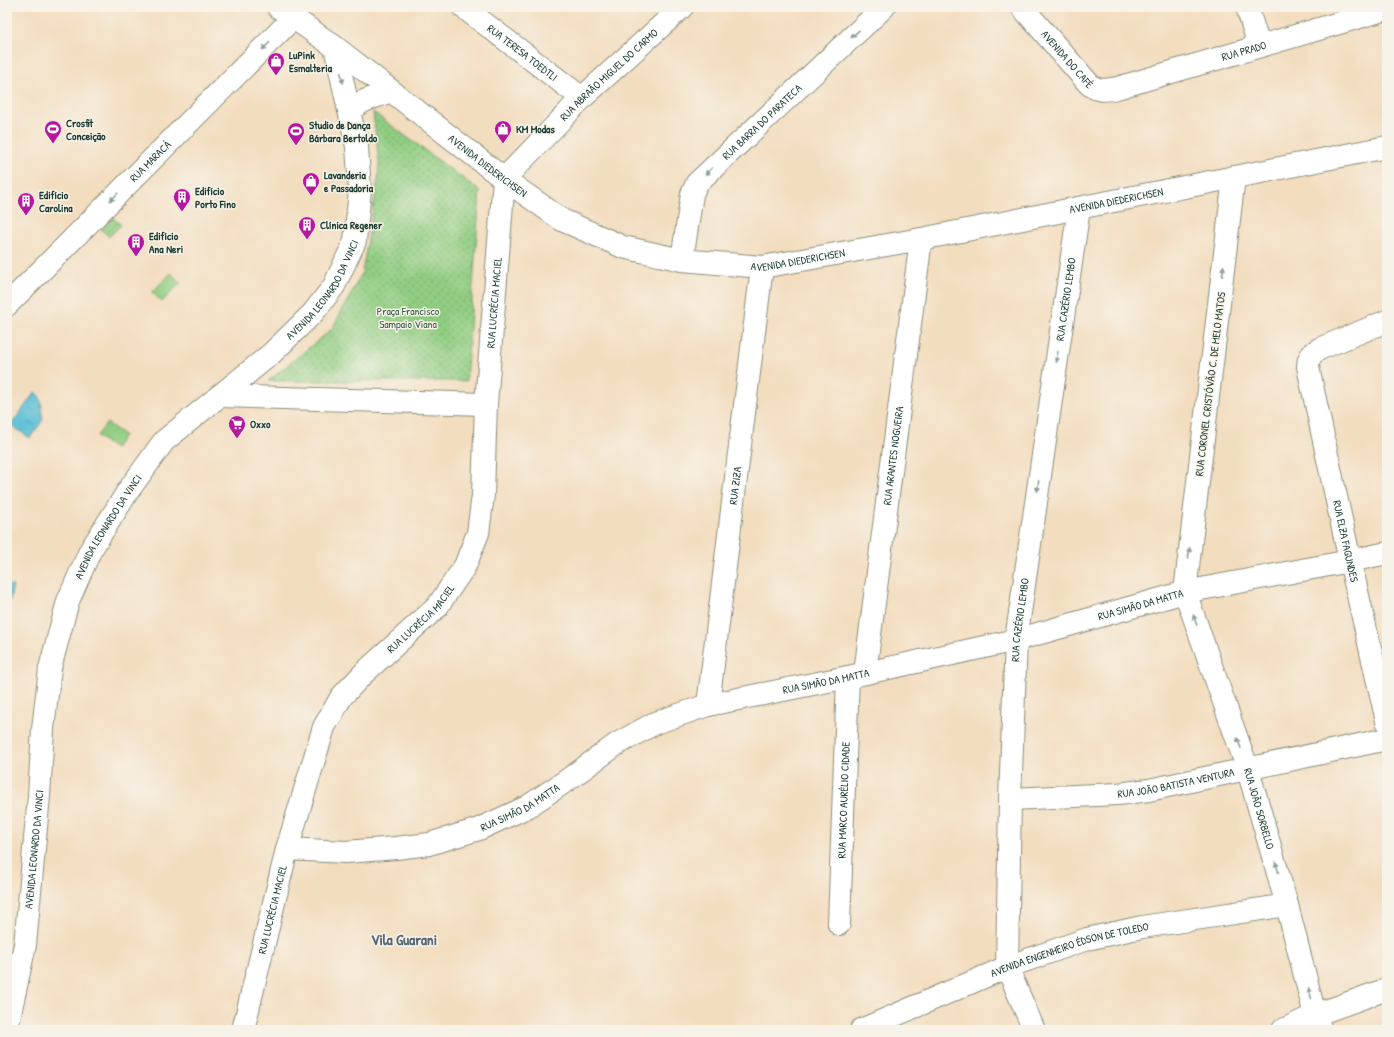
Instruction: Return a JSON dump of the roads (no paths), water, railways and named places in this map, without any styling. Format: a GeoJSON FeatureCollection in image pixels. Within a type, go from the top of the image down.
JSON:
{"type":"FeatureCollection","features":[{"type":"Feature","properties":{"kind":"street","name":"RUA TERESA TOEDTLI"},"geometry":{"type":"LineString","coordinates":[[463,7],[582,98]]}},
{"type":"Feature","properties":{"kind":"street","name":"RUA ABRAÃO MIGUEL DO CARMO"},"geometry":{"type":"LineString","coordinates":[[504,179],[582,98],[682,7]]}},
{"type":"Feature","properties":{"kind":"street","name":"RUA BARRA DO PARATECA"},"geometry":{"type":"LineString","coordinates":[[682,260],[692,194],[697,183],[884,7]]}},
{"type":"Feature","properties":{"kind":"street"},"geometry":{"type":"LineString","coordinates":[[1247,7],[1259,46]]}},
{"type":"Feature","properties":{"kind":"street","name":"RUA PRADO"},"geometry":{"type":"LineString","coordinates":[[1100,90],[1117,88],[1387,9]]}},
{"type":"Feature","properties":{"kind":"street","name":"AVENIDA DO CAFÉ"},"geometry":{"type":"LineString","coordinates":[[1030,10],[1089,84],[1093,88],[1100,90]]}},
{"type":"Feature","properties":{"kind":"street","name":"AVENIDA DIEDERICHSEN"},"geometry":{"type":"LineString","coordinates":[[286,13],[335,47],[504,179],[562,220],[623,247],[682,260],[762,267],[921,239],[1387,147]]}},
{"type":"Feature","properties":{"kind":"street","name":"RUA MARACÁ"},"geometry":{"type":"LineString","coordinates":[[7,305],[286,13]]}},
{"type":"Feature","properties":{"kind":"street","name":"AVENIDA LEONARDO DA VINCI"},"geometry":{"type":"LineString","coordinates":[[7,1027],[25,945],[39,796],[43,729],[50,668],[68,601],[90,551],[137,478],[164,441],[271,354],[313,313],[334,286],[355,241],[360,190],[357,147],[335,47]]}},
{"type":"Feature","properties":{"kind":"street"},"geometry":{"type":"LineString","coordinates":[[349,110],[364,101],[391,91]]}},
{"type":"Feature","properties":{"kind":"street","name":"RUA CORONEL CRISTÓVÃO C. DE MELO MATOS"},"geometry":{"type":"LineString","coordinates":[[1185,592],[1234,177]]}},
{"type":"Feature","properties":{"kind":"street","name":"RUA LUCRÉCIA MACIEL"},"geometry":{"type":"LineString","coordinates":[[243,1030],[287,849],[324,727],[342,696],[437,607],[466,566],[478,533],[483,495],[486,404],[504,179]]}},
{"type":"Feature","properties":{"kind":"street","name":"RUA CAZÉRIO LEMBO"},"geometry":{"type":"LineString","coordinates":[[1034,1030],[1007,967],[1010,799],[1016,640],[1079,208]]}},
{"type":"Feature","properties":{"kind":"street","name":"RUA ARANTES NOGUEIRA"},"geometry":{"type":"LineString","coordinates":[[856,675],[921,239]]}},
{"type":"Feature","properties":{"kind":"street","name":"RUA ZIZA"},"geometry":{"type":"LineString","coordinates":[[708,705],[762,267]]}},
{"type":"Feature","properties":{"kind":"street","name":"RUA ELZA FAGUNDES"},"geometry":{"type":"LineString","coordinates":[[1387,321],[1319,349],[1312,354],[1308,361],[1311,384],[1387,721]]}},
{"type":"Feature","properties":{"kind":"street"},"geometry":{"type":"LineString","coordinates":[[219,396],[486,404]]}},
{"type":"Feature","properties":{"kind":"street","name":"RUA SIMÃO DA MATTA"},"geometry":{"type":"LineString","coordinates":[[287,849],[346,852],[429,844],[479,829],[527,807],[617,744],[655,723],[708,705],[856,675],[1016,640],[1185,592],[1350,561],[1387,552]]}},
{"type":"Feature","properties":{"kind":"street","name":"RUA JOÃO SORBELLO"},"geometry":{"type":"LineString","coordinates":[[1185,592],[1248,770],[1288,905],[1318,1022]]}},
{"type":"Feature","properties":{"kind":"street","name":"RUA MARCO AURÉLIO CIDADE"},"geometry":{"type":"LineString","coordinates":[[839,924],[856,675]]}},
{"type":"Feature","properties":{"kind":"street","name":"RUA JOÃO BATISTA VENTURA"},"geometry":{"type":"LineString","coordinates":[[1010,799],[1118,794],[1149,790],[1387,739]]}},
{"type":"Feature","properties":{"kind":"street","name":"AVENIDA ENGENHEIRO ÉDSON DE TOLEDO"},"geometry":{"type":"LineString","coordinates":[[861,1030],[1007,967],[1087,939],[1142,927],[1288,905]]}},
{"type":"Feature","properties":{"kind":"street"},"geometry":{"type":"LineString","coordinates":[[1284,1030],[1318,1022],[1387,989]]}},
{"type":"Feature","properties":{"kind":"water"},"geometry":{"type":"Polygon","coordinates":[[[35,392],[41,401],[43,420],[30,438],[11,425],[35,392]]]}},
{"type":"Feature","properties":{"kind":"water"},"geometry":{"type":"Polygon","coordinates":[[[7,585],[13,586],[10,600],[7,599],[7,585]]]}},
{"type":"Feature","properties":{"kind":"place","name":"LuPink Esmalteria"},"geometry":{"type":"Point","coordinates":[276,76]}},
{"type":"Feature","properties":{"kind":"place","name":"Crosfit Conceição"},"geometry":{"type":"Point","coordinates":[53,144]}},
{"type":"Feature","properties":{"kind":"place","name":"KM Modas"},"geometry":{"type":"Point","coordinates":[503,144]}},
{"type":"Feature","properties":{"kind":"place","name":"Studio de Dança Bárbara Bertoldo"},"geometry":{"type":"Point","coordinates":[296,146]}},
{"type":"Feature","properties":{"kind":"place","name":"Lavanderia e Passadoria"},"geometry":{"type":"Point","coordinates":[311,196]}},
{"type":"Feature","properties":{"kind":"place","name":"Edifício Porto Fino"},"geometry":{"type":"Point","coordinates":[182,212]}},
{"type":"Feature","properties":{"kind":"place","name":"Edifício Carolina"},"geometry":{"type":"Point","coordinates":[26,216]}},
{"type":"Feature","properties":{"kind":"place","name":"Clínica Regener"},"geometry":{"type":"Point","coordinates":[307,240]}},
{"type":"Feature","properties":{"kind":"place","name":"Edifício Ana Neri"},"geometry":{"type":"Point","coordinates":[136,257]}},
{"type":"Feature","properties":{"kind":"place","name":"Oxxo"},"geometry":{"type":"Point","coordinates":[237,439]}},
{"type":"Feature","properties":{"kind":"district","name":"Vila Guarani"},"geometry":{"type":"Point","coordinates":[404,939]}},
{"type":"Feature","properties":{"kind":"park label","name":"Praça Francisco Sampaio Viana"},"geometry":{"type":"Point","coordinates":[408,317]}}]}
